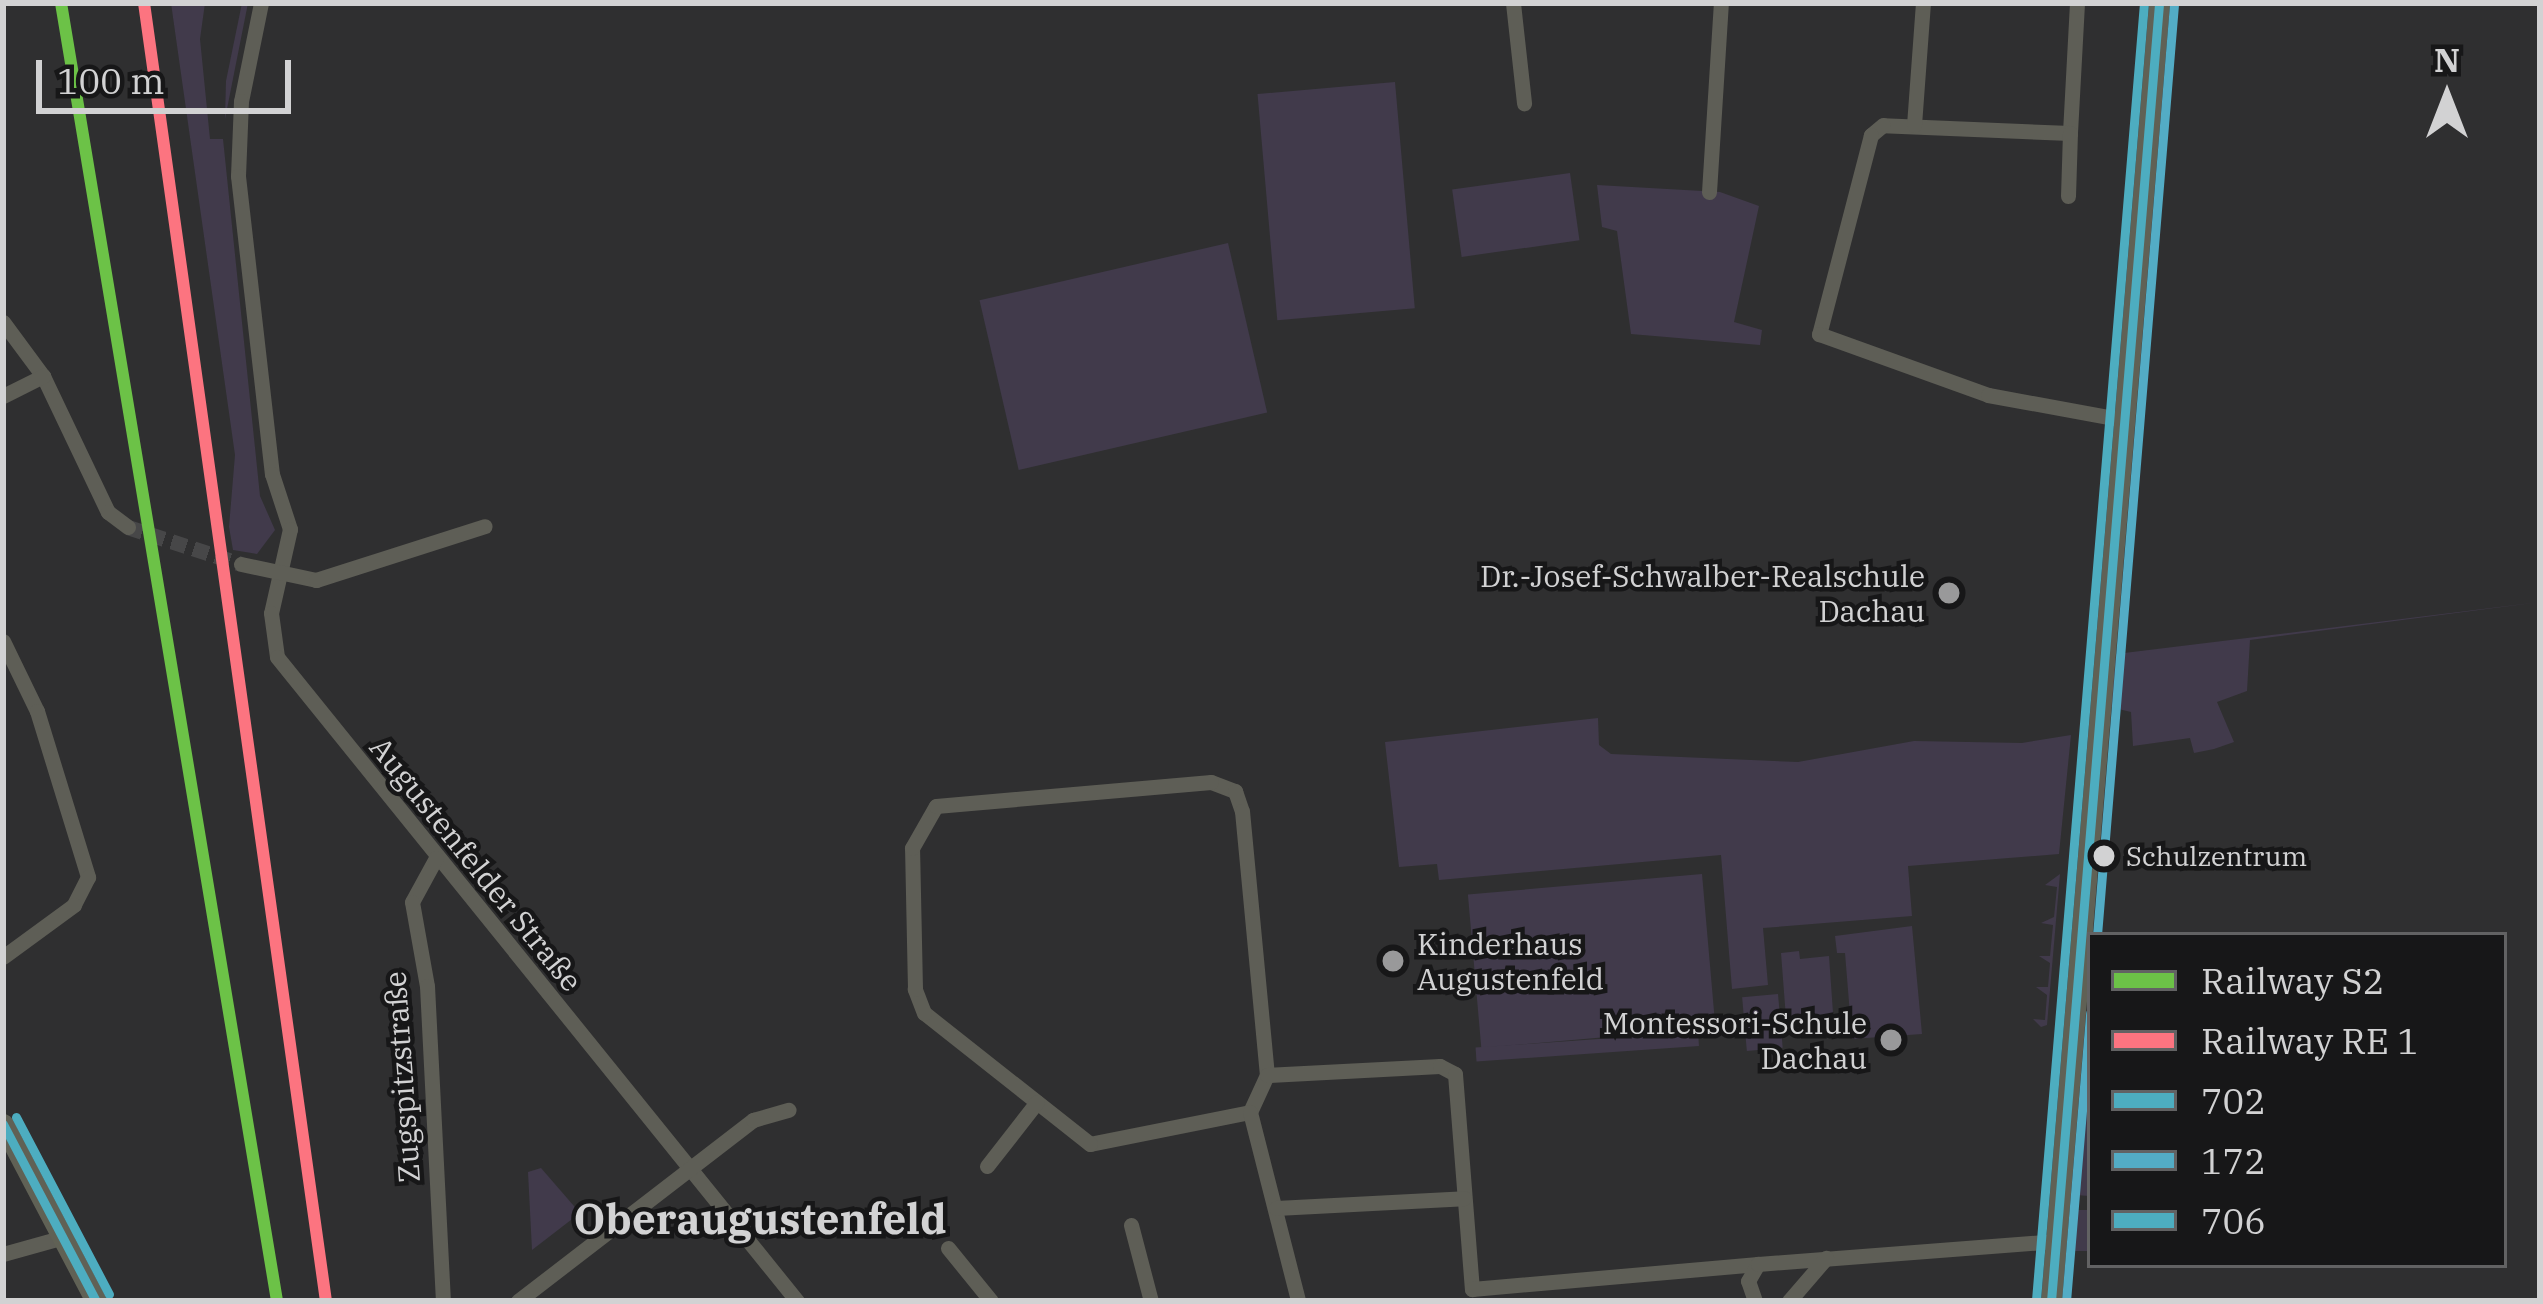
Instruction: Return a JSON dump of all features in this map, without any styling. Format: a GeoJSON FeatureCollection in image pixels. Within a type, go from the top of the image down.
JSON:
{"type":"FeatureCollection","features":[{"type":"Feature","properties":{"kind":"street","name":"Augustenfelder Straße"},"geometry":{"type":"LineString","coordinates":[[261,3],[241,101],[238,176],[272,474],[290,530],[270,623],[277,657],[796,1301]]}},
{"type":"Feature","properties":{"kind":"street"},"geometry":{"type":"LineString","coordinates":[[1513,3],[1524,103]]}},
{"type":"Feature","properties":{"kind":"street"},"geometry":{"type":"LineString","coordinates":[[1709,192],[1720,3]]}},
{"type":"Feature","properties":{"kind":"street"},"geometry":{"type":"LineString","coordinates":[[1914,125],[1923,3]]}},
{"type":"Feature","properties":{"kind":"street"},"geometry":{"type":"LineString","coordinates":[[2068,196],[2077,3]]}},
{"type":"Feature","properties":{"kind":"street"},"geometry":{"type":"LineString","coordinates":[[2051,1301],[2159,3]]}},
{"type":"Feature","properties":{"kind":"street"},"geometry":{"type":"LineString","coordinates":[[2069,134],[1883,124],[1870,135],[1819,334],[1988,395],[2124,420]]}},
{"type":"Feature","properties":{"kind":"street"},"geometry":{"type":"LineString","coordinates":[[3,322],[43,376],[108,512],[128,526]]}},
{"type":"Feature","properties":{"kind":"street"},"geometry":{"type":"LineString","coordinates":[[3,395],[43,376]]}},
{"type":"Feature","properties":{"kind":"street"},"geometry":{"type":"LineString","coordinates":[[241,564],[279,576],[344,575],[485,526]]}},
{"type":"Feature","properties":{"kind":"street"},"geometry":{"type":"LineString","coordinates":[[3,641],[37,711],[88,877],[74,905],[3,957]]}},
{"type":"Feature","properties":{"kind":"street"},"geometry":{"type":"LineString","coordinates":[[1250,1112],[1090,1144],[924,1013],[915,989],[912,848],[936,806],[1211,782],[1235,791],[1267,1076],[1250,1112],[1298,1301]]}},
{"type":"Feature","properties":{"kind":"street","name":"Zugspitzstraße"},"geometry":{"type":"LineString","coordinates":[[436,858],[412,902],[427,986],[442,1301]]}},
{"type":"Feature","properties":{"kind":"street"},"geometry":{"type":"LineString","coordinates":[[1267,1076],[1449,1069],[1472,1295],[1758,1264],[2056,1241]]}},
{"type":"Feature","properties":{"kind":"street"},"geometry":{"type":"LineString","coordinates":[[986,1166],[1037,1102]]}},
{"type":"Feature","properties":{"kind":"street"},"geometry":{"type":"LineString","coordinates":[[518,1301],[753,1120],[789,1110]]}},
{"type":"Feature","properties":{"kind":"street"},"geometry":{"type":"LineString","coordinates":[[3,1124],[68,1236],[96,1301]]}},
{"type":"Feature","properties":{"kind":"street"},"geometry":{"type":"LineString","coordinates":[[1276,1208],[1464,1198]]}},
{"type":"Feature","properties":{"kind":"street"},"geometry":{"type":"LineString","coordinates":[[1131,1225],[1151,1301]]}},
{"type":"Feature","properties":{"kind":"street"},"geometry":{"type":"LineString","coordinates":[[3,1254],[68,1236]]}},
{"type":"Feature","properties":{"kind":"street"},"geometry":{"type":"LineString","coordinates":[[948,1248],[991,1301]]}},
{"type":"Feature","properties":{"kind":"street"},"geometry":{"type":"LineString","coordinates":[[1789,1301],[1826,1258]]}},
{"type":"Feature","properties":{"kind":"street"},"geometry":{"type":"LineString","coordinates":[[1755,1301],[1748,1281],[1758,1264]]}},
{"type":"Feature","properties":{"kind":"shaded area"},"geometry":{"type":"Polygon","coordinates":[[[171,3],[205,3],[200,39],[210,139],[223,139],[260,496],[275,530],[257,554],[233,550],[229,527],[235,455],[171,3]]]}},
{"type":"Feature","properties":{"kind":"shaded area"},"geometry":{"type":"Polygon","coordinates":[[[242,3],[248,3],[225,119],[226,81],[242,3]]]}},
{"type":"Feature","properties":{"kind":"shaded area"},"geometry":{"type":"Polygon","coordinates":[[[1395,82],[1415,308],[1277,320],[1258,94],[1395,82]]]}},
{"type":"Feature","properties":{"kind":"shaded area"},"geometry":{"type":"Polygon","coordinates":[[[1570,173],[1579,240],[1462,257],[1452,190],[1570,173]]]}},
{"type":"Feature","properties":{"kind":"shaded area"},"geometry":{"type":"Polygon","coordinates":[[[1597,185],[1720,192],[1759,206],[1734,322],[1762,330],[1760,345],[1631,334],[1617,231],[1602,227],[1597,185]]]}},
{"type":"Feature","properties":{"kind":"shaded area"},"geometry":{"type":"Polygon","coordinates":[[[1228,243],[1267,413],[1019,470],[980,300],[1228,243]]]}},
{"type":"Feature","properties":{"kind":"shaded area"},"geometry":{"type":"Polygon","coordinates":[[[2540,602],[2250,640],[2247,691],[2217,702],[2234,742],[2214,749],[2194,753],[2190,738],[2133,746],[2131,712],[2110,707],[2116,654],[2540,602]]]}},
{"type":"Feature","properties":{"kind":"shaded area"},"geometry":{"type":"Polygon","coordinates":[[[1598,718],[1599,745],[1611,754],[1798,762],[1914,741],[2022,743],[2071,735],[2059,854],[1908,866],[1912,916],[1763,928],[1768,985],[1732,989],[1721,855],[1439,880],[1437,864],[1399,867],[1385,742],[1598,718]]]}},
{"type":"Feature","properties":{"kind":"shaded area"},"geometry":{"type":"Polygon","coordinates":[[[1702,874],[1715,1027],[1481,1048],[1468,894],[1702,874]]]}},
{"type":"Feature","properties":{"kind":"shaded area"},"geometry":{"type":"Polygon","coordinates":[[[2060,874],[2047,1025],[2041,1027],[2033,1019],[2045,1020],[2047,995],[2036,987],[2048,987],[2050,963],[2039,956],[2050,956],[2053,925],[2041,923],[2054,917],[2057,887],[2045,885],[2060,874]]]}},
{"type":"Feature","properties":{"kind":"shaded area"},"geometry":{"type":"Polygon","coordinates":[[[2069,876],[2063,1015],[2056,1026],[2069,876]]]}},
{"type":"Feature","properties":{"kind":"shaded area"},"geometry":{"type":"Polygon","coordinates":[[[1912,926],[1922,1034],[1852,1039],[1845,953],[1837,953],[1835,936],[1912,926]]]}},
{"type":"Feature","properties":{"kind":"shaded area"},"geometry":{"type":"Polygon","coordinates":[[[1799,951],[1800,959],[1829,956],[1834,1027],[1787,1031],[1781,953],[1799,951]]]}},
{"type":"Feature","properties":{"kind":"shaded area"},"geometry":{"type":"Polygon","coordinates":[[[1778,994],[1783,1048],[1747,1051],[1742,997],[1778,994]]]}},
{"type":"Feature","properties":{"kind":"shaded area"},"geometry":{"type":"Polygon","coordinates":[[[1698,1032],[1699,1046],[1477,1062],[1476,1048],[1698,1032]]]}},
{"type":"Feature","properties":{"kind":"shaded area"},"geometry":{"type":"Polygon","coordinates":[[[2084,1083],[2087,1083],[2087,1196],[2076,1195],[2084,1083]]]}},
{"type":"Feature","properties":{"kind":"shaded area"},"geometry":{"type":"Polygon","coordinates":[[[541,1168],[580,1213],[532,1250],[528,1172],[541,1168]]]}},
{"type":"Feature","properties":{"kind":"shaded area"},"geometry":{"type":"Polygon","coordinates":[[[2074,1210],[2087,1210],[2087,1251],[2074,1251],[2074,1210]]]}},
{"type":"Feature","properties":{"kind":"tunnel"},"geometry":{"type":"LineString","coordinates":[[128,527],[241,564]]}},
{"type":"Feature","properties":{"kind":"rail line","name":"S2"},"geometry":{"type":"LineString","coordinates":[[61,3],[277,1301]]}},
{"type":"Feature","properties":{"kind":"transit line"},"geometry":{"type":"LineString","coordinates":[[144,3],[326,1301]]}},
{"type":"Feature","properties":{"kind":"transit line","name":"706"},"geometry":{"type":"LineString","coordinates":[[2036,1300],[2144,3]]}},
{"type":"Feature","properties":{"kind":"transit line","name":"702"},"geometry":{"type":"LineString","coordinates":[[2051,1301],[2159,3]]}},
{"type":"Feature","properties":{"kind":"transit line","name":"172"},"geometry":{"type":"LineString","coordinates":[[2097,932],[2174,4]]}},
{"type":"Feature","properties":{"kind":"transit line","name":"172"},"geometry":{"type":"LineString","coordinates":[[2066,1301],[2087,1049]]}},
{"type":"Feature","properties":{"kind":"transit line","name":"706"},"geometry":{"type":"LineString","coordinates":[[16,1117],[109,1294]]}},
{"type":"Feature","properties":{"kind":"transit line","name":"702"},"geometry":{"type":"LineString","coordinates":[[3,1124],[96,1301]]}},
{"type":"Feature","properties":{"kind":"place","name":"Dr.-Josef-Schwalber-Realschule Dachau"},"geometry":{"type":"Point","coordinates":[1949,593]}},
{"type":"Feature","properties":{"kind":"place","name":"Schulzentrum"},"geometry":{"type":"Point","coordinates":[2104,856]}},
{"type":"Feature","properties":{"kind":"place","name":"Kinderhaus Augustenfeld"},"geometry":{"type":"Point","coordinates":[1393,961]}},
{"type":"Feature","properties":{"kind":"place","name":"Montessori-Schule Dachau"},"geometry":{"type":"Point","coordinates":[1891,1040]}},
{"type":"Feature","properties":{"kind":"district","name":"Oberaugustenfeld"},"geometry":{"type":"Point","coordinates":[760,1219]}}]}
